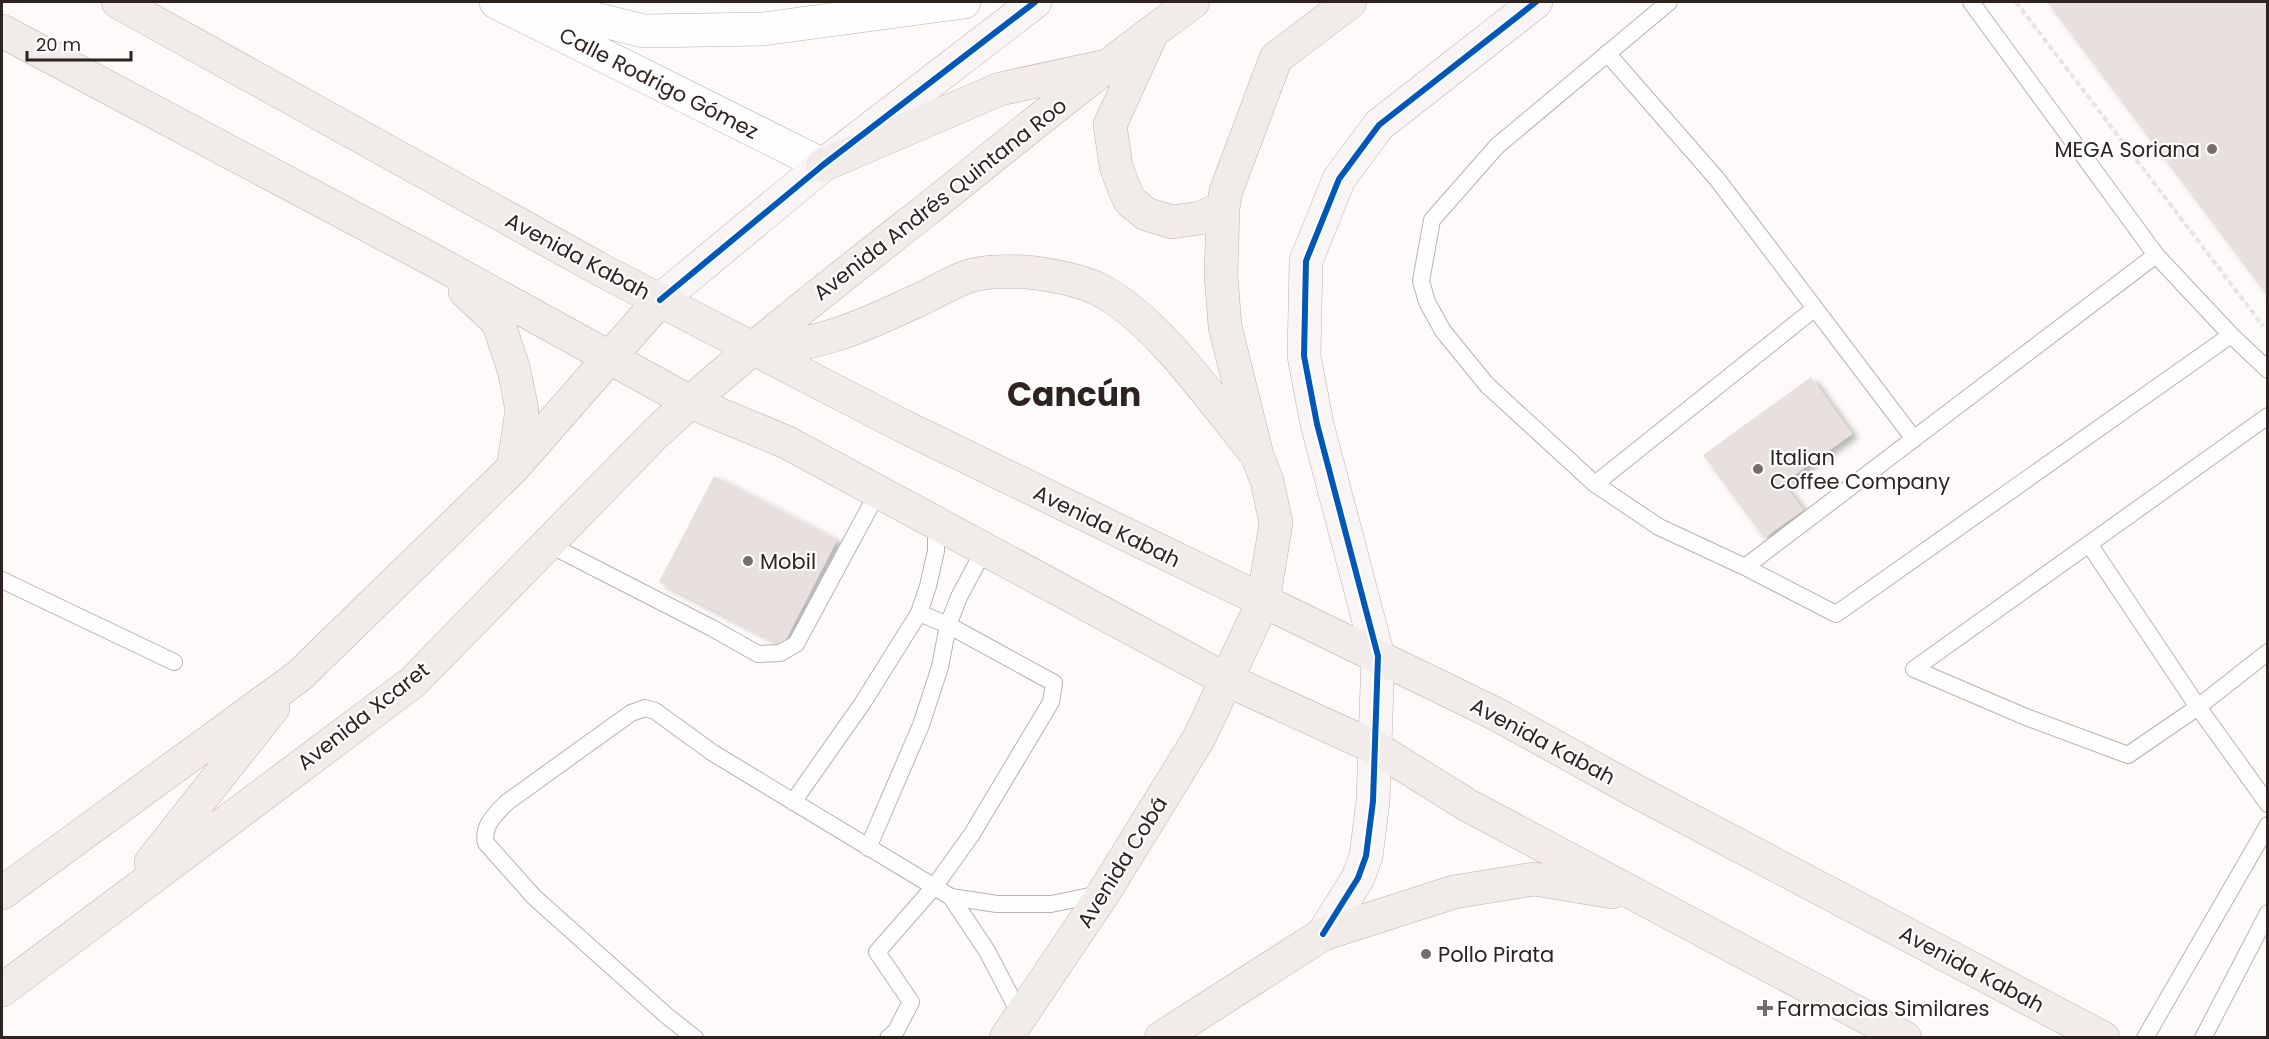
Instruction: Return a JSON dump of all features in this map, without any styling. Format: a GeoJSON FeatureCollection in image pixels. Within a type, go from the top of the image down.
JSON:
{"type":"FeatureCollection","features":[{"type":"Feature","properties":{"kind":"main road","name":"Avenida Kabah"},"geometry":{"type":"LineString","coordinates":[[118,2],[603,271],[903,426],[1496,714],[1630,788],[2103,1038]]}},
{"type":"Feature","properties":{"kind":"main road","name":"Avenida Andrés Quintana Roo"},"geometry":{"type":"LineString","coordinates":[[690,402],[752,348],[1108,66],[1193,2]]}},
{"type":"Feature","properties":{"kind":"main road"},"geometry":{"type":"LineString","coordinates":[[1225,680],[1263,602],[1276,523],[1267,481],[1257,455],[1225,326],[1221,275],[1223,207],[1226,191],[1276,58],[1350,2]]}},
{"type":"Feature","properties":{"kind":"main road"},"geometry":{"type":"LineString","coordinates":[[2,31],[431,259],[690,402],[786,442],[1225,680],[1374,747],[1469,806],[1905,1038]]}},
{"type":"Feature","properties":{"kind":"main road"},"geometry":{"type":"LineString","coordinates":[[1154,31],[1110,125],[1116,166],[1124,188],[1130,201],[1146,214],[1172,222],[1200,218],[1223,207]]}},
{"type":"Feature","properties":{"kind":"main road"},"geometry":{"type":"LineString","coordinates":[[823,165],[1000,89],[1108,66]]}},
{"type":"Feature","properties":{"kind":"main road"},"geometry":{"type":"LineString","coordinates":[[431,259],[498,322],[514,370],[522,410],[513,468]]}},
{"type":"Feature","properties":{"kind":"main road"},"geometry":{"type":"LineString","coordinates":[[752,348],[780,348],[811,343],[867,324],[972,275],[1017,271],[1056,276],[1098,289],[1136,315],[1177,357],[1257,455]]}},
{"type":"Feature","properties":{"kind":"main road"},"geometry":{"type":"LineString","coordinates":[[123,897],[299,676],[513,468],[660,300]]}},
{"type":"Feature","properties":{"kind":"main road","name":"Avenida Xcaret"},"geometry":{"type":"LineString","coordinates":[[2,990],[123,897],[413,682],[690,402]]}},
{"type":"Feature","properties":{"kind":"main road"},"geometry":{"type":"LineString","coordinates":[[2,893],[299,676]]}},
{"type":"Feature","properties":{"kind":"main road","name":"Avenida Cobá"},"geometry":{"type":"LineString","coordinates":[[1013,1027],[1103,894],[1198,738],[1225,680]]}},
{"type":"Feature","properties":{"kind":"main road"},"geometry":{"type":"LineString","coordinates":[[1161,1038],[1323,934],[1454,892],[1534,879],[1638,896]]}},
{"type":"Feature","properties":{"kind":"street","name":"Calle Rodrigo Gómez"},"geometry":{"type":"LineString","coordinates":[[496,2],[823,165]]}},
{"type":"Feature","properties":{"kind":"street","name":"Calle Rodrigo Gómez"},"geometry":{"type":"LineString","coordinates":[[526,2],[644,31],[763,29],[964,2]]}},
{"type":"Feature","properties":{"kind":"street"},"geometry":{"type":"LineString","coordinates":[[660,300],[823,165],[1035,2]]}},
{"type":"Feature","properties":{"kind":"street"},"geometry":{"type":"LineString","coordinates":[[1323,934],[1359,878],[1366,856],[1373,801],[1378,656],[1317,424],[1304,356],[1306,261],[1339,179],[1379,125],[1536,2]]}},
{"type":"Feature","properties":{"kind":"lane"},"geometry":{"type":"LineString","coordinates":[[1669,2],[1497,146],[1432,220],[1421,281],[1426,302],[1443,331],[1486,385],[1595,484],[1659,526],[1836,614],[2230,335]]}},
{"type":"Feature","properties":{"kind":"lane"},"geometry":{"type":"LineString","coordinates":[[1971,2],[2156,255],[2230,335],[2268,370]]}},
{"type":"Feature","properties":{"kind":"lane"},"geometry":{"type":"LineString","coordinates":[[1606,53],[1717,179],[1914,439]]}},
{"type":"Feature","properties":{"kind":"lane"},"geometry":{"type":"LineString","coordinates":[[1745,567],[2156,255]]}},
{"type":"Feature","properties":{"kind":"lane"},"geometry":{"type":"LineString","coordinates":[[1595,484],[1814,309]]}},
{"type":"Feature","properties":{"kind":"lane"},"geometry":{"type":"LineString","coordinates":[[2268,416],[1914,669],[2026,717],[2128,755],[2198,707],[2268,652]]}},
{"type":"Feature","properties":{"kind":"lane"},"geometry":{"type":"LineString","coordinates":[[548,544],[758,654],[780,652],[796,644],[878,492]]}},
{"type":"Feature","properties":{"kind":"lane"},"geometry":{"type":"LineString","coordinates":[[793,802],[862,704],[919,614],[934,559],[936,523]]}},
{"type":"Feature","properties":{"kind":"lane"},"geometry":{"type":"LineString","coordinates":[[2089,544],[2198,707],[2268,804]]}},
{"type":"Feature","properties":{"kind":"lane"},"geometry":{"type":"LineString","coordinates":[[868,848],[921,725],[940,667],[948,625],[959,597],[984,550]]}},
{"type":"Feature","properties":{"kind":"lane"},"geometry":{"type":"LineString","coordinates":[[2,580],[174,662]]}},
{"type":"Feature","properties":{"kind":"lane"},"geometry":{"type":"LineString","coordinates":[[888,1038],[896,1031],[911,1002],[877,952],[934,887],[972,834],[1051,702],[1054,683],[948,625],[919,614]]}},
{"type":"Feature","properties":{"kind":"lane"},"geometry":{"type":"LineString","coordinates":[[695,1038],[667,1016],[534,897],[486,843],[484,834],[491,819],[506,802],[631,714],[645,708],[656,711],[713,753],[951,897],[997,904],[1051,904],[1103,894]]}},
{"type":"Feature","properties":{"kind":"lane"},"geometry":{"type":"LineString","coordinates":[[2145,1038],[2268,825]]}},
{"type":"Feature","properties":{"kind":"lane"},"geometry":{"type":"LineString","coordinates":[[951,897],[987,951],[1013,1027]]}},
{"type":"Feature","properties":{"kind":"lane"},"geometry":{"type":"LineString","coordinates":[[2203,1038],[2268,913]]}},
{"type":"Feature","properties":{"kind":"path"},"geometry":{"type":"LineString","coordinates":[[2016,2],[2268,332]]}},
{"type":"Feature","properties":{"kind":"building","name":"MEGA Soriana"},"geometry":{"type":"Polygon","coordinates":[[[2047,2],[2268,2],[2268,297],[2047,2]]]}},
{"type":"Feature","properties":{"kind":"building","name":"Italian Coffee Company"},"geometry":{"type":"Polygon","coordinates":[[[1811,377],[1852,434],[1783,483],[1803,510],[1764,538],[1703,455],[1811,377]]]}},
{"type":"Feature","properties":{"kind":"building","name":"Mobil"},"geometry":{"type":"Polygon","coordinates":[[[714,476],[837,540],[783,645],[659,582],[714,476]]]}},
{"type":"Feature","properties":{"kind":"cycle path"},"geometry":{"type":"LineString","coordinates":[[660,300],[823,165],[1035,2]]}},
{"type":"Feature","properties":{"kind":"cycle path"},"geometry":{"type":"LineString","coordinates":[[1323,934],[1358,878],[1366,856],[1373,801],[1378,656],[1317,424],[1304,356],[1306,261],[1339,179],[1379,125],[1536,2]]}},
{"type":"Feature","properties":{"kind":"place","name":"MEGA Soriana"},"geometry":{"type":"Point","coordinates":[2212,149]}},
{"type":"Feature","properties":{"kind":"place","name":"Italian Coffee Company"},"geometry":{"type":"Point","coordinates":[1758,469]}},
{"type":"Feature","properties":{"kind":"place","name":"Mobil"},"geometry":{"type":"Point","coordinates":[748,561]}},
{"type":"Feature","properties":{"kind":"place","name":"Pollo Pirata"},"geometry":{"type":"Point","coordinates":[1426,954]}},
{"type":"Feature","properties":{"kind":"place","name":"Farmacias Similares"},"geometry":{"type":"Point","coordinates":[1765,1008]}},
{"type":"Feature","properties":{"kind":"district","name":"Cancún"},"geometry":{"type":"Point","coordinates":[1074,394]}}]}
